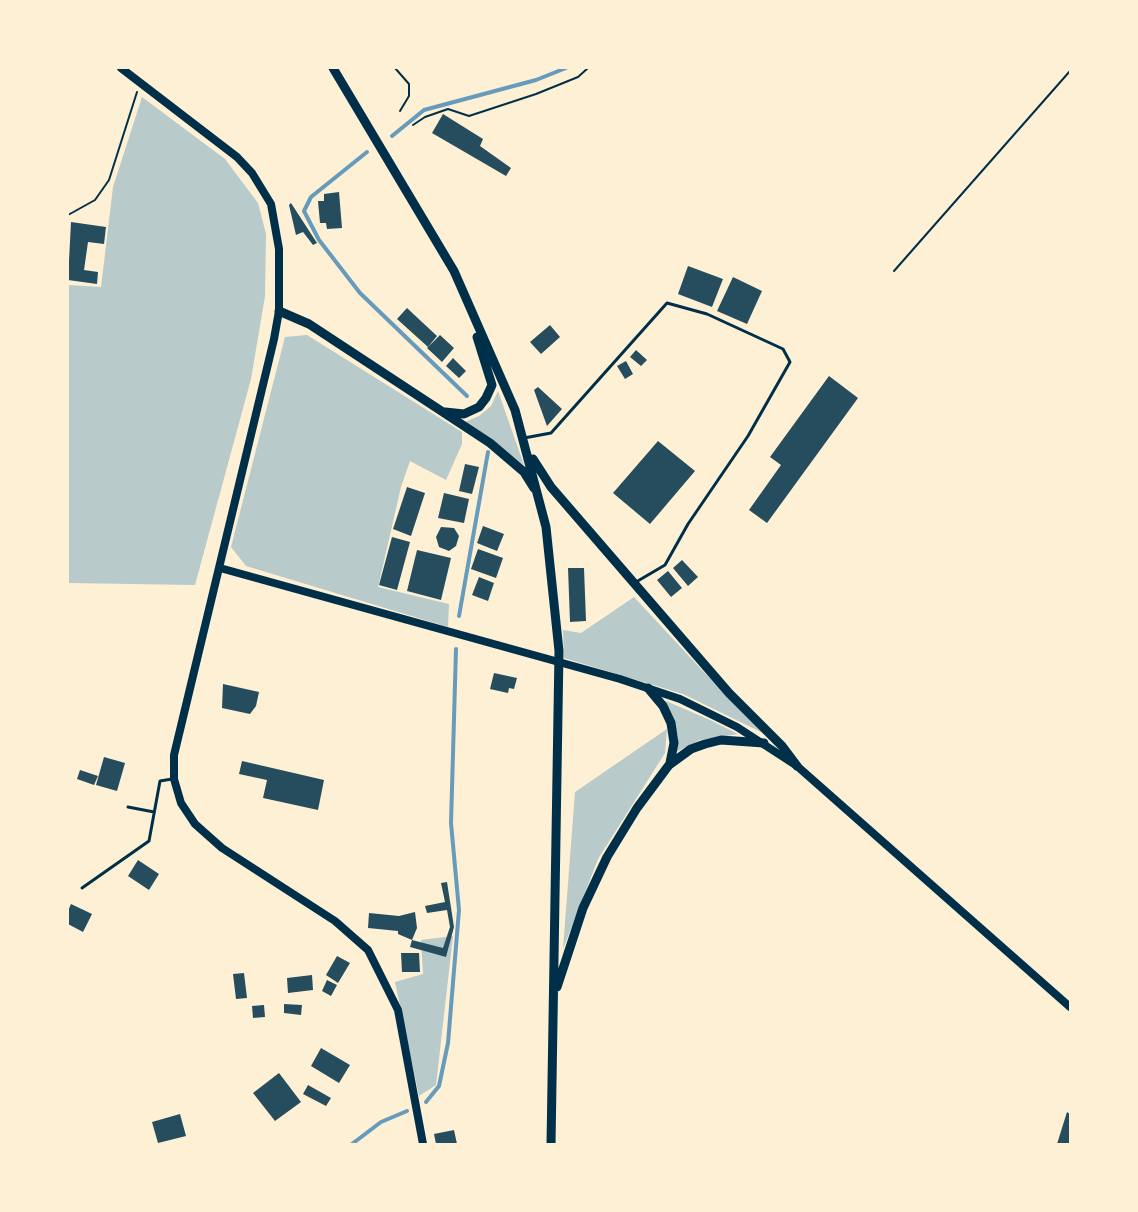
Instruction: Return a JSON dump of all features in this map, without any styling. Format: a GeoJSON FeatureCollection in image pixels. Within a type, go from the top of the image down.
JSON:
{"type":"FeatureCollection","features":[{"type":"Feature","properties":{"kind":"main road"},"geometry":{"type":"LineString","coordinates":[[333,68],[454,271],[515,410],[528,450],[540,501],[552,568],[559,651],[551,1144]]}},
{"type":"Feature","properties":{"kind":"main road"},"geometry":{"type":"LineString","coordinates":[[438,410],[464,414],[471,411],[479,407],[492,385],[470,308]]}},
{"type":"Feature","properties":{"kind":"main road"},"geometry":{"type":"LineString","coordinates":[[279,311],[309,324],[489,443],[524,472],[540,501]]}},
{"type":"Feature","properties":{"kind":"main road"},"geometry":{"type":"LineString","coordinates":[[528,450],[551,486],[729,693],[782,746],[797,766]]}},
{"type":"Feature","properties":{"kind":"main road"},"geometry":{"type":"LineString","coordinates":[[648,688],[663,705],[671,723],[674,743],[669,765]]}},
{"type":"Feature","properties":{"kind":"main road"},"geometry":{"type":"LineString","coordinates":[[554,998],[583,908],[607,857],[637,808],[669,765],[685,753],[721,740],[764,743]]}},
{"type":"Feature","properties":{"kind":"street"},"geometry":{"type":"LineString","coordinates":[[121,68],[237,158],[265,191],[275,222],[279,249],[279,311],[174,755],[174,779],[181,803],[195,824],[222,848],[335,921],[368,950],[398,1010],[423,1144]]}},
{"type":"Feature","properties":{"kind":"street"},"geometry":{"type":"LineString","coordinates":[[220,568],[587,670],[648,688],[709,712],[764,743],[797,766],[1071,1007]]}},
{"type":"Feature","properties":{"kind":"lane"},"geometry":{"type":"LineString","coordinates":[[524,438],[551,433],[667,303],[707,314],[783,349],[790,362],[748,436],[688,524],[664,565],[634,583]]}},
{"type":"Feature","properties":{"kind":"lane"},"geometry":{"type":"LineString","coordinates":[[82,888],[149,841],[160,781],[174,779]]}},
{"type":"Feature","properties":{"kind":"lane"},"geometry":{"type":"LineString","coordinates":[[128,807],[154,812]]}},
{"type":"Feature","properties":{"kind":"path"},"geometry":{"type":"LineString","coordinates":[[395,68],[409,84],[409,96],[400,111]]}},
{"type":"Feature","properties":{"kind":"path"},"geometry":{"type":"LineString","coordinates":[[413,125],[425,117],[448,109],[469,116],[536,94],[578,77],[588,68]]}},
{"type":"Feature","properties":{"kind":"path"},"geometry":{"type":"LineString","coordinates":[[894,271],[1071,70]]}},
{"type":"Feature","properties":{"kind":"path"},"geometry":{"type":"LineString","coordinates":[[68,215],[95,200],[109,180],[140,81]]}},
{"type":"Feature","properties":{"kind":"shaded area"},"geometry":{"type":"Polygon","coordinates":[[[142,97],[225,159],[258,203],[266,234],[265,296],[251,379],[195,585],[68,583],[68,285],[101,287],[113,187],[142,97]]]}},
{"type":"Feature","properties":{"kind":"shaded area"},"geometry":{"type":"Polygon","coordinates":[[[307,335],[462,432],[462,444],[446,480],[410,461],[401,487],[378,587],[449,604],[448,627],[246,566],[231,547],[285,337],[307,335]]]}},
{"type":"Feature","properties":{"kind":"shaded area"},"geometry":{"type":"Polygon","coordinates":[[[498,391],[524,465],[465,422],[479,416],[491,406],[498,391]]]}},
{"type":"Feature","properties":{"kind":"shaded area"},"geometry":{"type":"Polygon","coordinates":[[[634,597],[763,733],[683,694],[564,658],[563,630],[581,633],[634,597]]]}},
{"type":"Feature","properties":{"kind":"shaded area"},"geometry":{"type":"Polygon","coordinates":[[[664,702],[738,734],[700,740],[676,752],[678,736],[673,718],[664,702]]]}},
{"type":"Feature","properties":{"kind":"shaded area"},"geometry":{"type":"Polygon","coordinates":[[[667,729],[665,753],[598,859],[563,949],[575,792],[667,729]]]}},
{"type":"Feature","properties":{"kind":"shaded area"},"geometry":{"type":"Polygon","coordinates":[[[453,936],[436,1085],[419,1096],[395,982],[423,974],[421,940],[453,936]]]}},
{"type":"Feature","properties":{"kind":"building"},"geometry":{"type":"Polygon","coordinates":[[[443,114],[483,139],[480,146],[511,168],[506,176],[432,133],[443,114]]]}},
{"type":"Feature","properties":{"kind":"building"},"geometry":{"type":"Polygon","coordinates":[[[339,192],[342,228],[327,229],[326,223],[320,223],[318,201],[324,201],[324,194],[339,192]]]}},
{"type":"Feature","properties":{"kind":"building"},"geometry":{"type":"Polygon","coordinates":[[[291,203],[317,243],[313,245],[303,232],[296,235],[289,205],[291,203]]]}},
{"type":"Feature","properties":{"kind":"building"},"geometry":{"type":"Polygon","coordinates":[[[71,222],[106,227],[104,244],[88,242],[84,270],[98,272],[97,284],[68,280],[71,222]]]}},
{"type":"Feature","properties":{"kind":"building"},"geometry":{"type":"Polygon","coordinates":[[[688,266],[723,279],[712,307],[678,294],[688,266]]]}},
{"type":"Feature","properties":{"kind":"building"},"geometry":{"type":"Polygon","coordinates":[[[733,277],[762,291],[747,324],[717,311],[733,277]]]}},
{"type":"Feature","properties":{"kind":"building"},"geometry":{"type":"Polygon","coordinates":[[[407,308],[437,336],[428,347],[397,319],[407,308]]]}},
{"type":"Feature","properties":{"kind":"building"},"geometry":{"type":"Polygon","coordinates":[[[550,325],[560,337],[541,354],[530,342],[550,325]]]}},
{"type":"Feature","properties":{"kind":"building"},"geometry":{"type":"Polygon","coordinates":[[[440,335],[454,348],[442,362],[427,348],[440,335]]]}},
{"type":"Feature","properties":{"kind":"building"},"geometry":{"type":"Polygon","coordinates":[[[636,350],[647,360],[641,366],[630,357],[636,350]]]}},
{"type":"Feature","properties":{"kind":"building"},"geometry":{"type":"Polygon","coordinates":[[[453,358],[466,371],[459,378],[446,366],[453,358]]]}},
{"type":"Feature","properties":{"kind":"building"},"geometry":{"type":"Polygon","coordinates":[[[626,361],[633,374],[625,379],[617,366],[626,361]]]}},
{"type":"Feature","properties":{"kind":"building"},"geometry":{"type":"Polygon","coordinates":[[[829,376],[858,398],[767,523],[749,510],[781,465],[770,457],[829,376]]]}},
{"type":"Feature","properties":{"kind":"building"},"geometry":{"type":"Polygon","coordinates":[[[538,387],[562,409],[547,426],[534,390],[538,387]]]}},
{"type":"Feature","properties":{"kind":"building"},"geometry":{"type":"Polygon","coordinates":[[[658,441],[695,471],[650,524],[613,493],[658,441]]]}},
{"type":"Feature","properties":{"kind":"building"},"geometry":{"type":"Polygon","coordinates":[[[465,464],[479,467],[472,494],[459,491],[465,464]]]}},
{"type":"Feature","properties":{"kind":"building"},"geometry":{"type":"Polygon","coordinates":[[[407,487],[425,493],[411,536],[393,529],[407,487]]]}},
{"type":"Feature","properties":{"kind":"building"},"geometry":{"type":"Polygon","coordinates":[[[444,493],[469,499],[464,523],[438,518],[444,493]]]}},
{"type":"Feature","properties":{"kind":"building"},"geometry":{"type":"Polygon","coordinates":[[[483,526],[504,534],[497,551],[477,543],[483,526]]]}},
{"type":"Feature","properties":{"kind":"building"},"geometry":{"type":"Polygon","coordinates":[[[441,527],[454,528],[459,536],[456,546],[449,551],[439,547],[436,537],[441,527]]]}},
{"type":"Feature","properties":{"kind":"building"},"geometry":{"type":"Polygon","coordinates":[[[392,537],[410,542],[397,590],[379,585],[392,537]]]}},
{"type":"Feature","properties":{"kind":"building"},"geometry":{"type":"Polygon","coordinates":[[[478,549],[503,558],[496,578],[471,569],[478,549]]]}},
{"type":"Feature","properties":{"kind":"building"},"geometry":{"type":"Polygon","coordinates":[[[417,550],[451,558],[441,600],[407,591],[417,550]]]}},
{"type":"Feature","properties":{"kind":"building"},"geometry":{"type":"Polygon","coordinates":[[[682,560],[698,577],[688,586],[673,568],[682,560]]]}},
{"type":"Feature","properties":{"kind":"building"},"geometry":{"type":"Polygon","coordinates":[[[568,568],[584,568],[586,621],[570,622],[568,568]]]}},
{"type":"Feature","properties":{"kind":"building"},"geometry":{"type":"Polygon","coordinates":[[[668,571],[682,588],[671,597],[657,580],[668,571]]]}},
{"type":"Feature","properties":{"kind":"building"},"geometry":{"type":"Polygon","coordinates":[[[479,577],[494,583],[488,601],[472,595],[479,577]]]}},
{"type":"Feature","properties":{"kind":"building"},"geometry":{"type":"Polygon","coordinates":[[[494,673],[517,678],[514,689],[509,688],[508,693],[490,689],[494,673]]]}},
{"type":"Feature","properties":{"kind":"building"},"geometry":{"type":"Polygon","coordinates":[[[223,684],[259,692],[256,706],[250,714],[222,708],[223,684]]]}},
{"type":"Feature","properties":{"kind":"building"},"geometry":{"type":"Polygon","coordinates":[[[104,757],[125,763],[117,791],[96,785],[104,757]]]}},
{"type":"Feature","properties":{"kind":"building"},"geometry":{"type":"Polygon","coordinates":[[[242,761],[324,780],[318,810],[263,798],[267,780],[239,774],[242,761]]]}},
{"type":"Feature","properties":{"kind":"building"},"geometry":{"type":"Polygon","coordinates":[[[80,770],[98,776],[94,785],[77,779],[80,770]]]}},
{"type":"Feature","properties":{"kind":"building"},"geometry":{"type":"Polygon","coordinates":[[[138,860],[159,874],[149,890],[128,876],[138,860]]]}},
{"type":"Feature","properties":{"kind":"building"},"geometry":{"type":"Polygon","coordinates":[[[447,882],[454,927],[446,957],[410,947],[412,940],[443,948],[450,927],[447,910],[427,913],[425,906],[445,902],[441,883],[447,882]]]}},
{"type":"Feature","properties":{"kind":"building"},"geometry":{"type":"Polygon","coordinates":[[[71,904],[92,914],[83,932],[68,924],[68,911],[71,904]]]}},
{"type":"Feature","properties":{"kind":"building"},"geometry":{"type":"Polygon","coordinates":[[[415,912],[417,928],[412,940],[398,934],[398,931],[368,928],[369,913],[399,916],[415,912]]]}},
{"type":"Feature","properties":{"kind":"building"},"geometry":{"type":"Polygon","coordinates":[[[401,953],[419,953],[420,972],[402,972],[401,953]]]}},
{"type":"Feature","properties":{"kind":"building"},"geometry":{"type":"Polygon","coordinates":[[[337,956],[350,963],[338,983],[326,975],[337,956]]]}},
{"type":"Feature","properties":{"kind":"building"},"geometry":{"type":"Polygon","coordinates":[[[244,973],[247,998],[236,999],[233,974],[244,973]]]}},
{"type":"Feature","properties":{"kind":"building"},"geometry":{"type":"Polygon","coordinates":[[[312,975],[313,990],[288,993],[287,978],[312,975]]]}},
{"type":"Feature","properties":{"kind":"building"},"geometry":{"type":"Polygon","coordinates":[[[327,980],[337,985],[331,996],[322,991],[327,980]]]}},
{"type":"Feature","properties":{"kind":"building"},"geometry":{"type":"Polygon","coordinates":[[[284,1004],[302,1005],[301,1015],[284,1013],[284,1004]]]}},
{"type":"Feature","properties":{"kind":"building"},"geometry":{"type":"Polygon","coordinates":[[[264,1005],[265,1017],[253,1018],[252,1006],[264,1005]]]}},
{"type":"Feature","properties":{"kind":"building"},"geometry":{"type":"Polygon","coordinates":[[[321,1048],[350,1065],[339,1083],[311,1066],[321,1048]]]}},
{"type":"Feature","properties":{"kind":"building"},"geometry":{"type":"Polygon","coordinates":[[[279,1073],[301,1102],[275,1121],[253,1093],[279,1073]]]}},
{"type":"Feature","properties":{"kind":"building"},"geometry":{"type":"Polygon","coordinates":[[[308,1085],[331,1098],[326,1106],[303,1094],[308,1085]]]}},
{"type":"Feature","properties":{"kind":"building"},"geometry":{"type":"Polygon","coordinates":[[[1067,1112],[1070,1114],[1070,1144],[1057,1144],[1067,1112]]]}},
{"type":"Feature","properties":{"kind":"building"},"geometry":{"type":"Polygon","coordinates":[[[180,1114],[186,1136],[158,1143],[152,1122],[180,1114]]]}},
{"type":"Feature","properties":{"kind":"building"},"geometry":{"type":"Polygon","coordinates":[[[454,1130],[457,1144],[436,1144],[434,1134],[454,1130]]]}},
{"type":"Feature","properties":{"kind":"waterway"},"geometry":{"type":"LineString","coordinates":[[392,136],[424,110],[536,80],[566,68]]}},
{"type":"Feature","properties":{"kind":"waterway"},"geometry":{"type":"LineString","coordinates":[[367,152],[311,197],[304,211],[319,240],[360,293],[467,396]]}},
{"type":"Feature","properties":{"kind":"waterway"},"geometry":{"type":"LineString","coordinates":[[459,616],[488,452]]}},
{"type":"Feature","properties":{"kind":"waterway"},"geometry":{"type":"LineString","coordinates":[[426,1102],[439,1086],[448,1043],[459,910],[451,823],[456,649]]}},
{"type":"Feature","properties":{"kind":"waterway"},"geometry":{"type":"LineString","coordinates":[[352,1144],[381,1122],[407,1111]]}}]}
